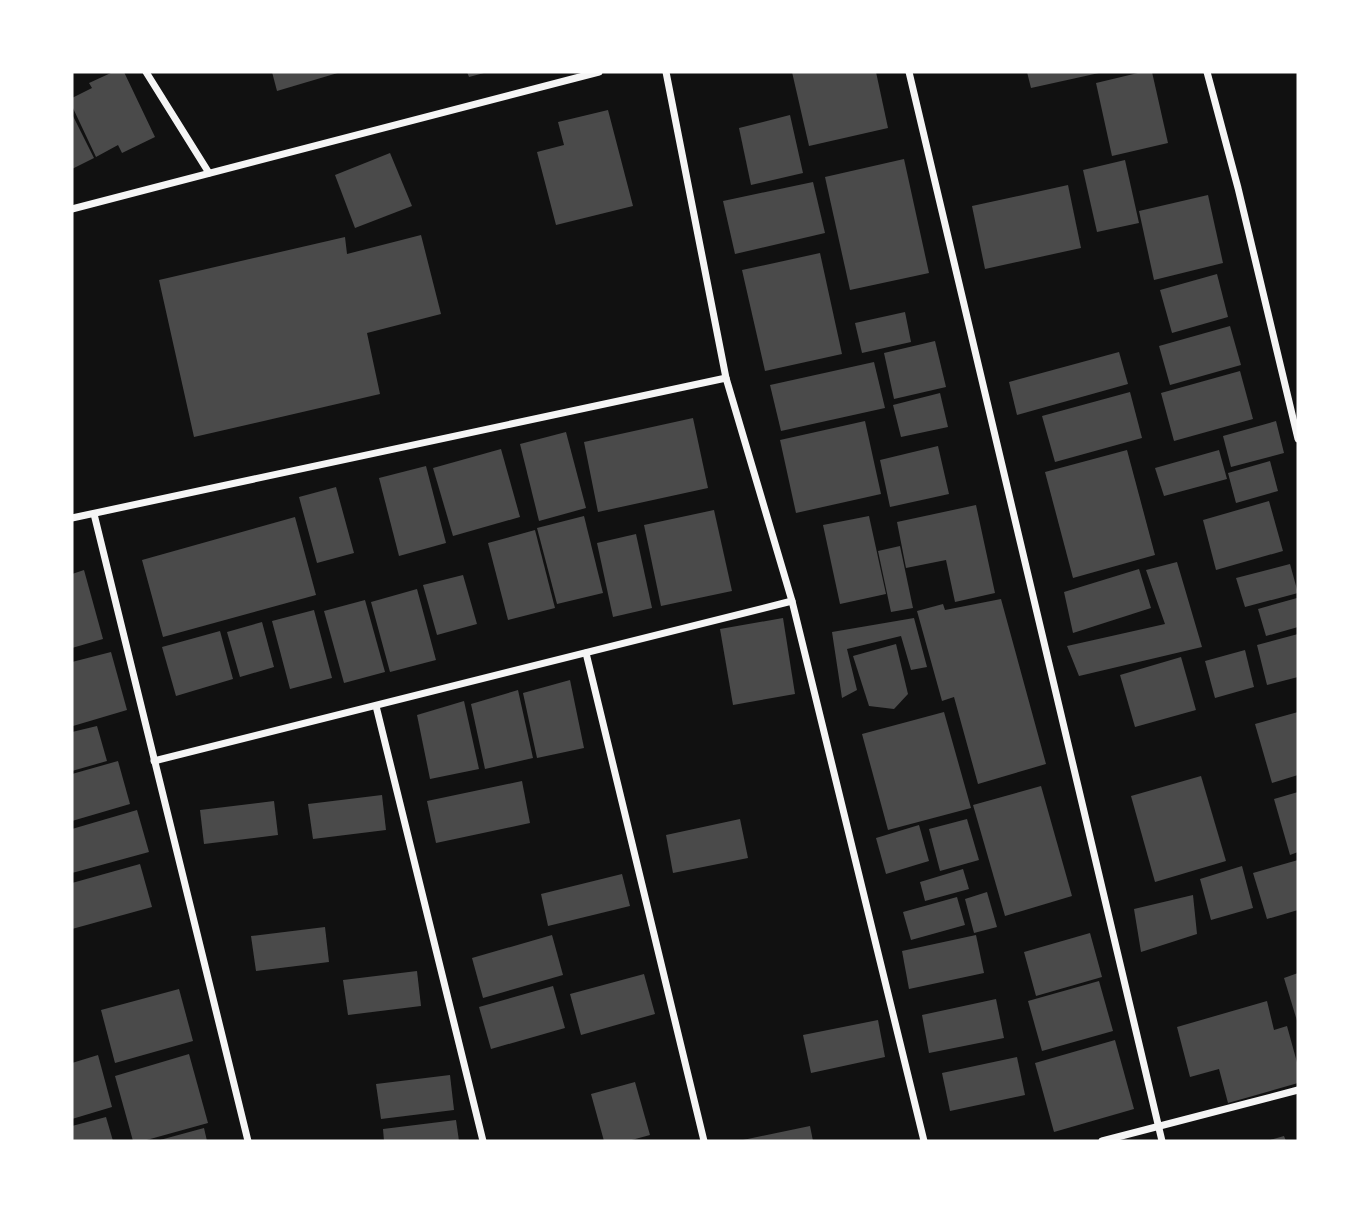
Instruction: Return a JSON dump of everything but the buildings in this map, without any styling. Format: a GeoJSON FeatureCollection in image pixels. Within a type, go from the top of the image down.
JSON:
{"type":"FeatureCollection","features":[{"type":"Feature","properties":{"kind":"street"},"geometry":{"type":"LineString","coordinates":[[146,72],[209,173]]}},
{"type":"Feature","properties":{"kind":"street"},"geometry":{"type":"LineString","coordinates":[[72,209],[599,72]]}},
{"type":"Feature","properties":{"kind":"street"},"geometry":{"type":"LineString","coordinates":[[666,72],[726,378],[792,601],[924,1141]]}},
{"type":"Feature","properties":{"kind":"street"},"geometry":{"type":"LineString","coordinates":[[909,72],[1163,1141]]}},
{"type":"Feature","properties":{"kind":"street"},"geometry":{"type":"LineString","coordinates":[[1207,72],[1238,188],[1298,439]]}},
{"type":"Feature","properties":{"kind":"street"},"geometry":{"type":"LineString","coordinates":[[72,519],[726,378]]}},
{"type":"Feature","properties":{"kind":"street"},"geometry":{"type":"LineString","coordinates":[[94,514],[248,1141]]}},
{"type":"Feature","properties":{"kind":"street"},"geometry":{"type":"LineString","coordinates":[[154,761],[792,601]]}},
{"type":"Feature","properties":{"kind":"street"},"geometry":{"type":"LineString","coordinates":[[586,653],[704,1141]]}},
{"type":"Feature","properties":{"kind":"street"},"geometry":{"type":"LineString","coordinates":[[376,706],[483,1141]]}},
{"type":"Feature","properties":{"kind":"street"},"geometry":{"type":"LineString","coordinates":[[1102,1141],[1298,1090]]}}]}
